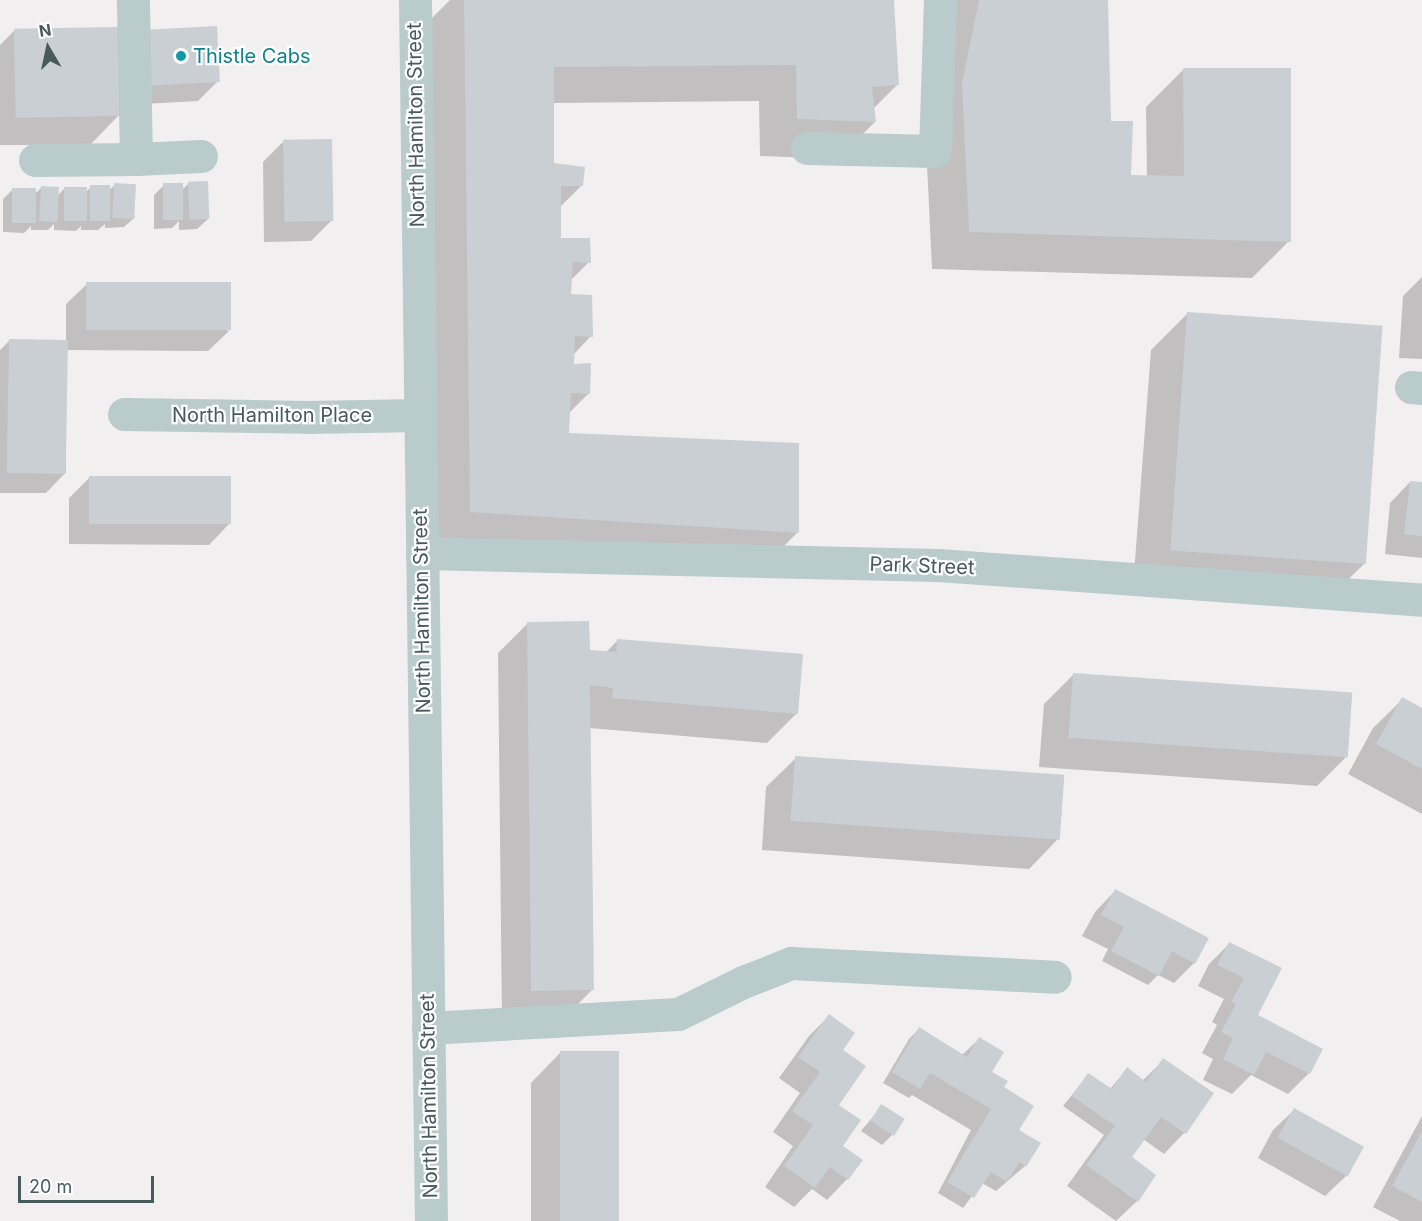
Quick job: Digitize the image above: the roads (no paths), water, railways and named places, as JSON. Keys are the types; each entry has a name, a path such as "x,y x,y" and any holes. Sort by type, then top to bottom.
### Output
{"street":[{"path":"133,0 136,159"},
{"name":"North Hamilton Street","path":"415,0 431,1221"},
{"path":"807,148 934,151 940,0"},
{"path":"35,160 201,156"},
{"name":"North Hamilton Place","path":"124,414 307,417 420,415"},
{"name":"Park Street","path":"422,553 938,565 1422,600"},
{"path":"428,1028 678,1014 743,982 791,963 1055,977"}],"place":[{"name":"Thistle Cabs","path":"181,56"}]}
